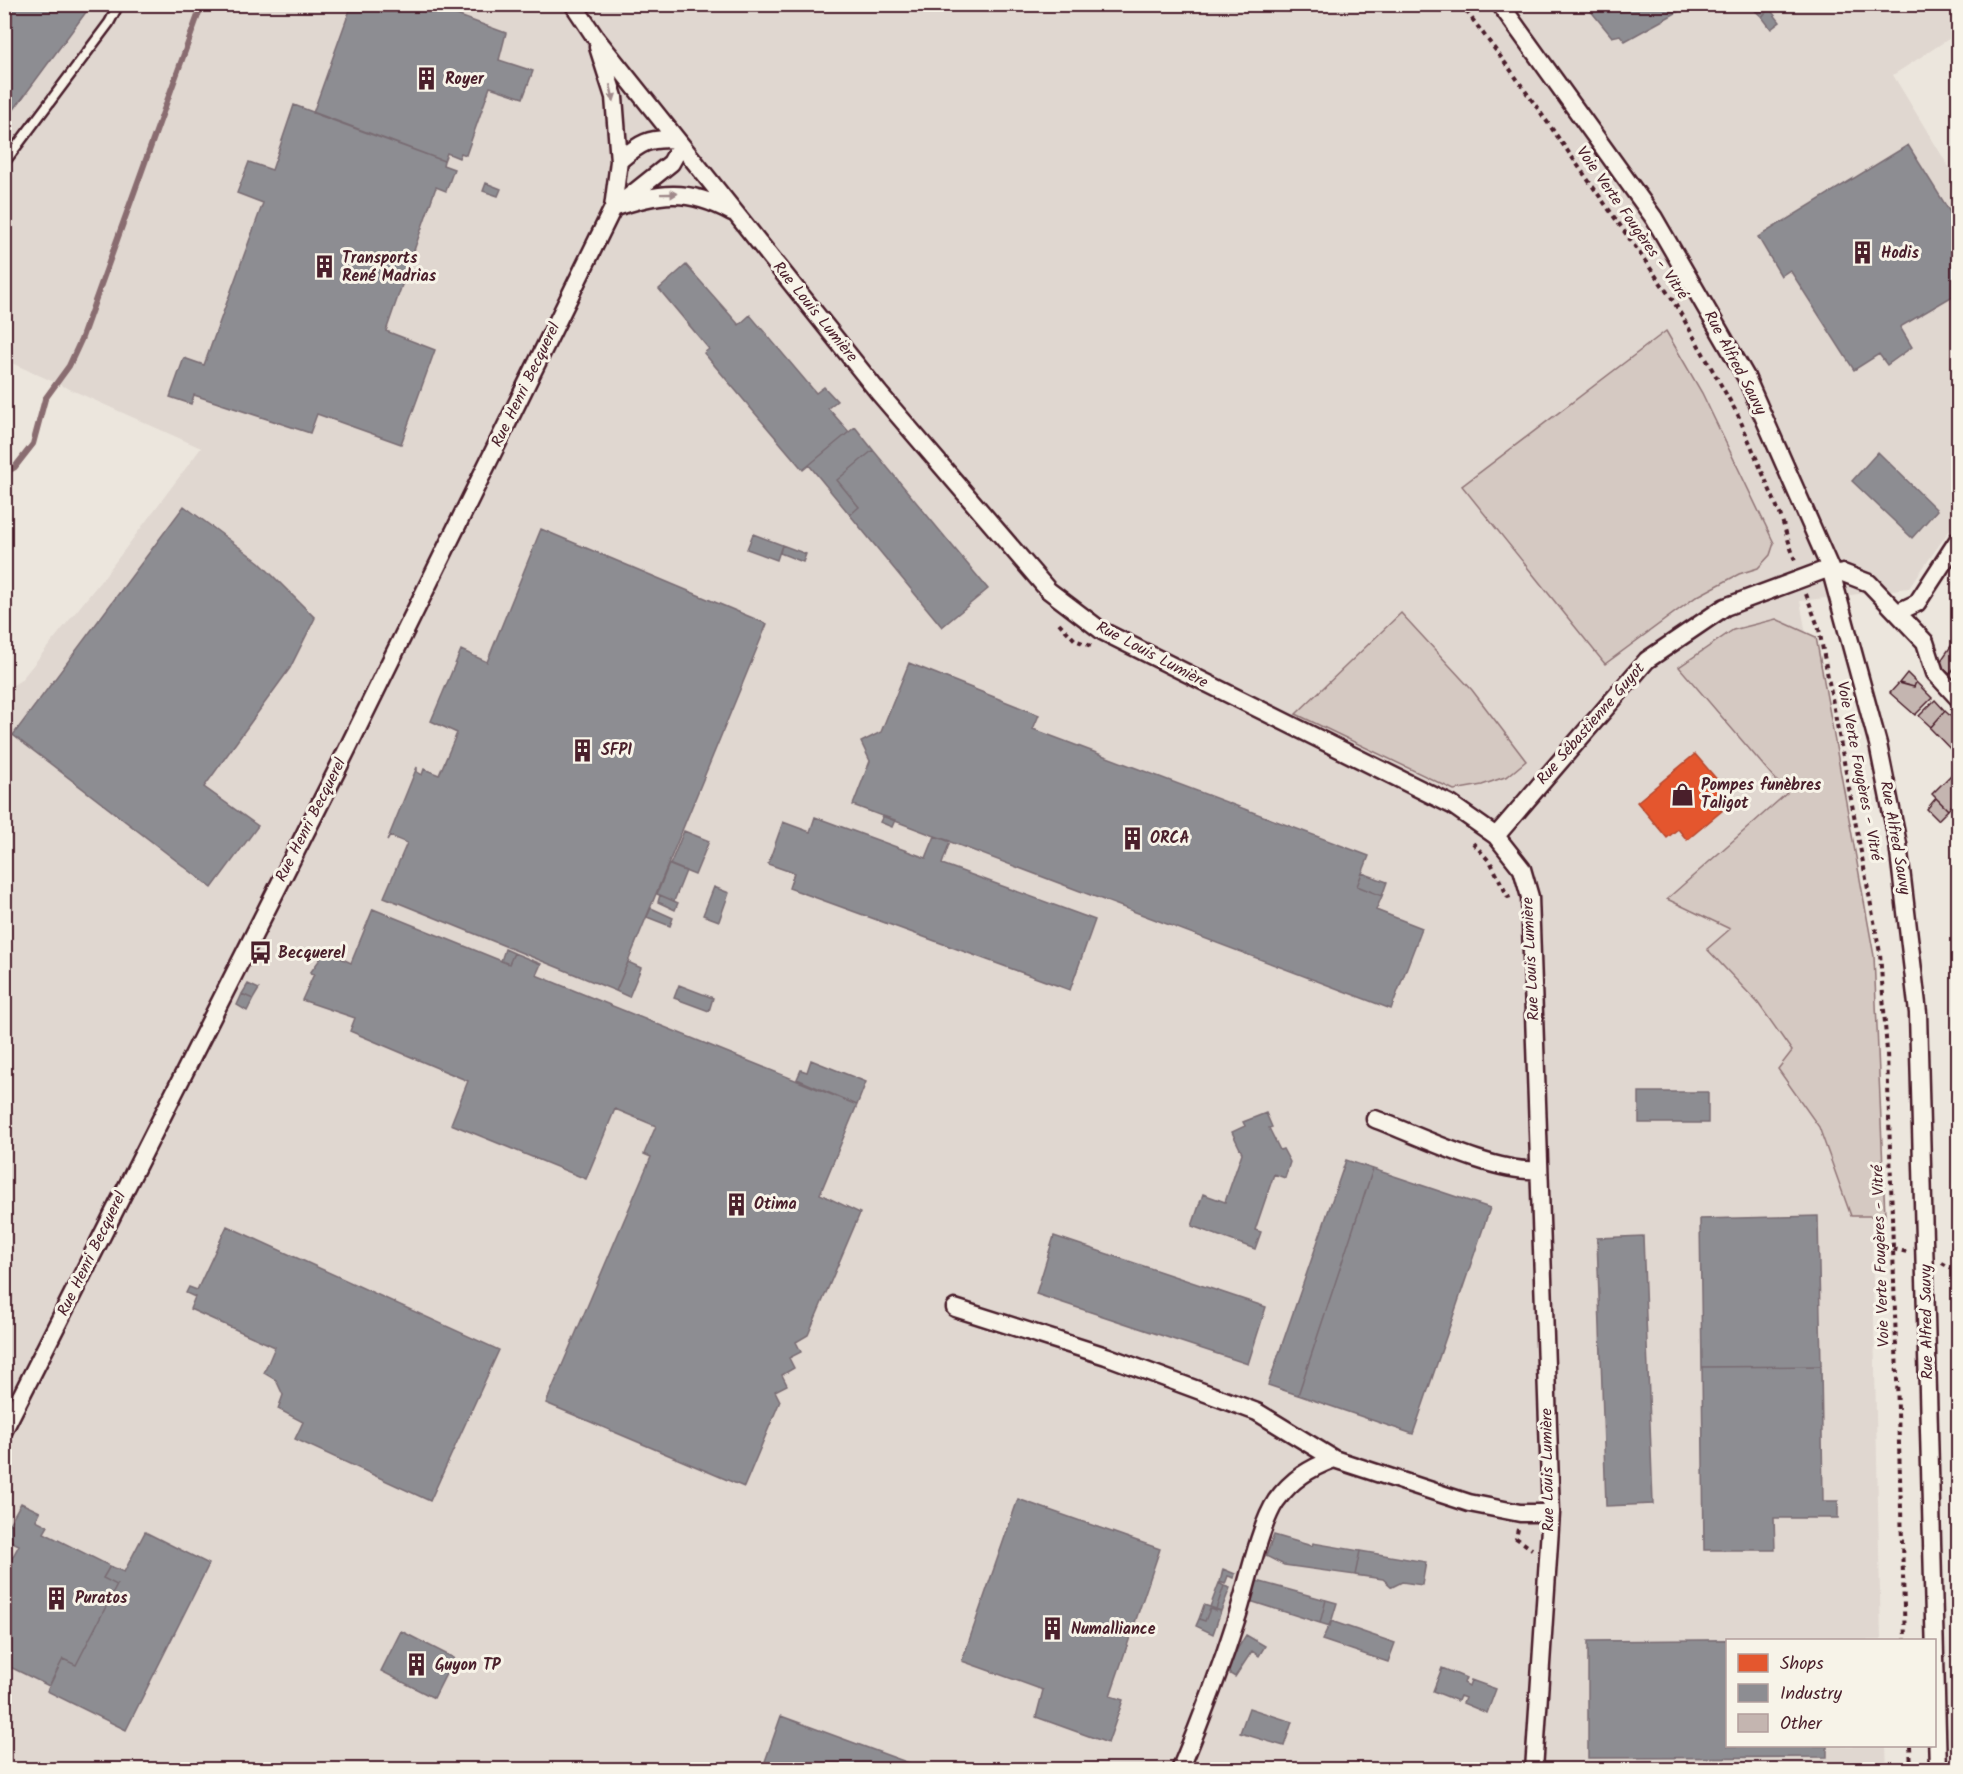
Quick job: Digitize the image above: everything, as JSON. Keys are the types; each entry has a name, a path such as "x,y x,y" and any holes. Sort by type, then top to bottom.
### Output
{"street":[{"name":"Rue Louis Lumière","path":"573,4 595,37 879,393 1048,590 1102,631 1452,805 1496,836 1522,869 1528,891 1551,1513 1534,1770"},
{"name":"Rue Alfred Sauvy","path":"1500,4 1654,218 1746,377 1831,571 1878,744 1898,844 1918,1013 1935,1639"},
{"name":"Rue Henri Becquerel","path":"4,1430 337,770 613,208 619,161 614,97 595,37"},
{"path":"619,161 635,147 655,137 679,142"},
{"name":"Rue Henri Becquerel","path":"613,208 671,163 679,142"},
{"path":"613,208 654,195 678,194 708,200 736,214"},
{"path":"1898,612 1917,603 1959,540"},
{"name":"Rue Sébastienne Guyot","path":"1496,836 1647,660 1725,607 1800,578 1831,571"},
{"path":"1831,571 1869,583 1925,642 1935,673 1959,698"},
{"path":"1375,1119 1500,1167 1526,1171 1539,1170"},
{"path":"955,1308 1106,1356 1257,1412 1334,1459 1469,1503 1520,1514 1551,1513"},
{"path":"1180,1770 1215,1687 1258,1547 1275,1503 1294,1480 1311,1468 1334,1459"},
{"name":"Rue Alfred Sauvy","path":"1936,1694 1938,1770"}],"lane":[{"path":"4,163 109,23 119,4"}],"path":[{"name":"Voie Verte Fougères - Vitré","path":"1461,4 1519,81 1674,302 1738,415 1780,514 1819,629 1880,953 1888,1064 1905,1639"},
{"path":"1052,615 1075,640 1093,647"},
{"path":"1466,836 1491,863 1508,897 1528,891"},
{"path":"1910,1747 1911,1770"}],"shaded area":[{"path":"5,5 1958,5 1958,33 1893,75 1958,182 1958,518 1909,588 1800,601 1866,962 1881,1639 1726,1639 1726,1747 1886,1747 1887,1769 5,1769 4,691 21,680 104,577 201,448 5,360"},
{"path":"1666,331 1702,393 1774,543 1770,555 1758,568 1739,574 1696,597 1605,664 1462,486"},
{"path":"1401,613 1472,690 1526,761 1508,776 1482,785 1454,790 1296,714"},
{"path":"1776,619 1816,637 1874,956 1885,1216 1851,1216 1819,1127 1778,1069 1792,1051 1758,1003 1707,949 1730,929 1667,899 1787,793 1679,667 1733,630"}],"building: Shops":[{"name":"Pompes funèbres Taligot","path":"1695,754 1725,789 1713,799 1722,811 1687,840 1678,829 1667,838 1637,802"}],"building: Industry":[{"path":"4,4 92,4 4,123"},
{"name":"Royer","path":"352,4 457,4 454,14 506,33 499,60 533,71 523,98 490,87 466,155 461,153 459,158 447,153 444,161 313,113"},
{"path":"1585,4 1692,4 1625,41 1620,35 1612,37"},
{"path":"1748,4 1773,4 1762,17"},
{"path":"1769,8 1780,22 1771,29 1762,17"},
{"name":"Transports René Madrias","path":"294,105 444,161 443,165 454,169 446,191 436,187 386,331 435,350 401,444 317,414 310,433 194,395 191,404 170,397 184,358 204,365 263,203 237,193 249,162 272,170"},
{"name":"Hodis","path":"1908,145 1958,225 1958,293 1900,327 1912,347 1887,365 1879,354 1854,370 1790,270 1781,276 1758,237"},
{"path":"486,183 501,189 498,196 483,191"},
{"path":"686,265 739,325 750,315 816,393 824,387 837,401 828,408 849,432 803,470 704,353 709,349 659,289"},
{"path":"855,427 873,450 837,480 859,507 850,515 809,465"},
{"path":"873,450 988,589 942,627 850,515 859,507 837,480"},
{"path":"1878,452 1937,510 1912,538 1852,481"},
{"path":"184,506 259,562 315,618 290,668 204,787 258,826 212,888 13,735"},
{"name":"SFPI","path":"541,529 767,624 616,991 384,897 407,843 390,836 387,841 417,767 417,772 422,775 424,769 439,775 457,733 431,721 461,650 487,662"},
{"path":"753,534 782,545 777,560 747,549"},
{"path":"782,545 806,554 803,562 780,553"},
{"name":"ORCA","path":"909,663 1039,715 1033,729 1369,856 1357,886 1382,896 1376,910 1422,928 1391,1009 853,805 870,761 861,742 881,732"},
{"path":"883,816 895,820 892,827 880,822"},
{"path":"815,817 926,858 935,836 950,841 942,864 1095,920 1070,990 789,888 794,873 768,864 783,822 810,832"},
{"path":"684,831 709,841 695,875 670,865"},
{"path":"669,864 686,871 674,901 657,894"},
{"path":"1362,873 1387,882 1382,896 1357,886"},
{"path":"714,887 729,893 719,921 703,915"},
{"path":"660,895 678,903 675,910 658,902"},
{"path":"651,908 673,918 670,926 647,917"},
{"name":"Otima","path":"373,909 509,964 514,953 541,964 536,975 857,1105 820,1194 860,1213 808,1335 796,1342 801,1352 789,1358 794,1368 782,1375 787,1385 775,1391 780,1401 744,1487 546,1403 651,1157 644,1154 656,1126 615,1109 586,1179 451,1124 468,1081 350,1031 355,1018 302,1000 314,974 310,973 326,951 351,963"},
{"path":"505,949 514,953 509,964 501,961"},
{"path":"628,962 641,968 629,997 616,991"},
{"path":"248,984 259,989 253,999 242,994"},
{"path":"679,985 713,998 709,1011 674,998"},
{"path":"242,994 253,999 247,1011 237,1005"},
{"path":"811,1060 866,1082 857,1105 797,1079 801,1070 807,1072"},
{"path":"1639,1092 1708,1092 1708,1123 1639,1123"},
{"path":"1266,1113 1272,1127 1269,1128 1280,1150 1283,1149 1290,1162 1285,1178 1274,1174 1255,1230 1261,1232 1255,1249 1192,1226 1203,1194 1225,1202 1242,1153 1232,1132 1245,1126 1243,1122"},
{"path":"1346,1160 1373,1169 1298,1395 1268,1385"},
{"path":"1373,1169 1490,1208 1413,1434 1298,1395"},
{"path":"1818,1216 1821,1366 1702,1367 1700,1219"},
{"path":"227,1226 499,1350 430,1501 295,1439 303,1422 278,1409 283,1395 276,1380 264,1373 275,1347 190,1309 195,1297 186,1293 189,1287 197,1290"},
{"path":"1054,1236 1266,1307 1248,1364 1036,1294"},
{"path":"1643,1236 1653,1504 1606,1506 1597,1238"},
{"path":"1821,1366 1823,1501 1838,1501 1838,1518 1774,1518 1775,1550 1704,1550 1702,1367"},
{"name":"Numalliance","path":"1018,1499 1160,1549 1110,1696 1123,1700 1108,1743 1036,1717 1043,1690 962,1661"},
{"name":"Puratos","path":"21,1503 40,1512 36,1520 48,1526 44,1533 110,1566 103,1578 117,1585 76,1665 63,1659 49,1686 4,1664 4,1573 19,1545 4,1538 4,1533"},
{"path":"145,1532 209,1564 126,1730 47,1691 63,1659 76,1665 117,1585 103,1578 110,1566 124,1572"},
{"path":"1274,1535 1312,1546 1313,1543 1360,1551 1355,1575 1284,1565 1266,1556"},
{"path":"1360,1551 1426,1562 1422,1585 1402,1582 1392,1587 1383,1579 1355,1575"},
{"path":"1223,1569 1235,1574 1234,1578 1228,1576 1225,1584 1220,1582"},
{"path":"1257,1581 1326,1600 1320,1623 1250,1601"},
{"path":"1219,1583 1224,1586 1216,1609 1210,1607"},
{"path":"1224,1586 1230,1588 1221,1611 1216,1609"},
{"path":"1326,1600 1337,1603 1330,1626 1320,1623"},
{"path":"1204,1605 1216,1609 1215,1611 1210,1609 1205,1621 1199,1619"},
{"path":"1210,1609 1221,1611 1213,1634 1196,1626 1199,1619 1205,1621"},
{"path":"1331,1621 1395,1643 1388,1662 1322,1640"},
{"name":"Guyon TP","path":"401,1631 454,1658 434,1698 381,1671"},
{"path":"1246,1635 1265,1646 1259,1656 1252,1651 1235,1677 1224,1670"},
{"path":"1726,1640 1726,1747 1827,1747 1827,1757 1588,1758 1588,1641"},
{"path":"1442,1668 1466,1678 1464,1683 1469,1686 1471,1680 1496,1689 1487,1713 1463,1703 1465,1698 1460,1696 1458,1701 1433,1691"},
{"path":"1249,1708 1292,1722 1284,1746 1240,1733"},
{"path":"781,1716 928,1770 762,1770"}],"building: Other":[{"path":"1951,646 1958,652 1958,663 1950,674 1938,665"},
{"path":"1907,673 1916,682 1914,687 1899,683"},
{"path":"1916,682 1932,698 1915,715 1890,693 1899,683 1914,687"},
{"path":"1935,700 1945,711 1931,727 1919,716"},
{"path":"1945,711 1958,723 1958,757 1930,728"},
{"path":"1952,774 1958,780 1958,799 1948,810 1932,794"},
{"path":"1936,798 1948,810 1938,820 1927,809"}],"waterway":[{"path":"4,473 15,467 33,444 45,399 69,366 81,340 202,4"}],"place":[{"name":"Royer","path":"427,79"},
{"name":"Hodis","path":"1863,253"},
{"name":"Transports René Madrias","path":"324,267"},
{"name":"SFPI","path":"583,750"},
{"name":"Pompes funèbres Taligot","path":"1683,794"},
{"name":"ORCA","path":"1132,838"},
{"name":"Becquerel","path":"260,953"},
{"name":"Otima","path":"736,1204"},
{"name":"Puratos","path":"57,1598"},
{"name":"Numalliance","path":"1053,1629"},
{"name":"Guyon TP","path":"417,1665"}]}
